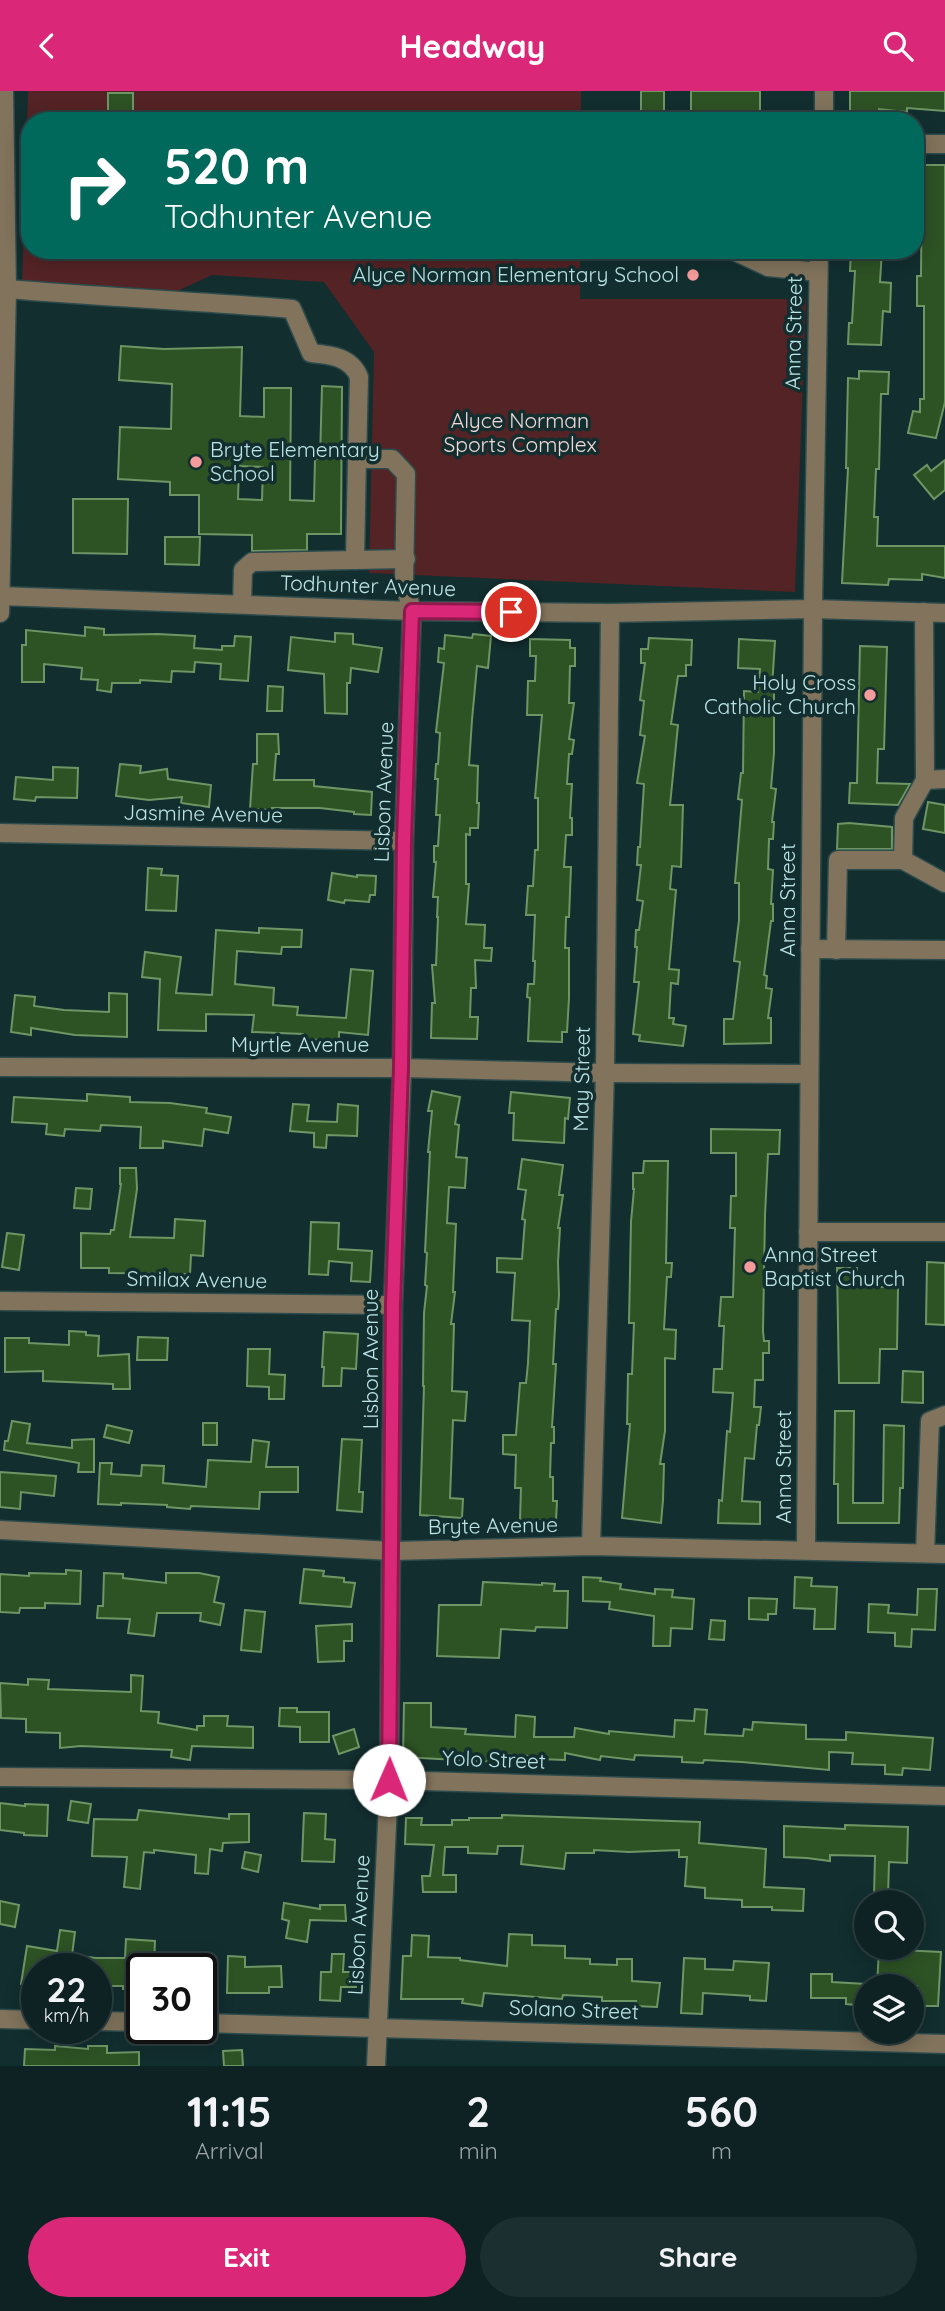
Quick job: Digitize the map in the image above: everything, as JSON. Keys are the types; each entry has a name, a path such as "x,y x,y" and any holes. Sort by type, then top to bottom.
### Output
{"street":[{"path":"0,613 7,289 4,91"},
{"path":"824,91 824,112"},
{"path":"924,144 945,144"},
{"path":"751,259 768,267 818,272"},
{"name":"Anna Street","path":"806,1550 810,904 819,259"},
{"path":"7,289 292,309 311,353 331,355 349,363 359,377 355,559"},
{"name":"Lisbon Avenue","path":"357,459 392,459 406,474 404,582 412,611 393,1305 389,1780 376,2066"},
{"path":"242,604 243,570 252,562 406,559"},
{"name":"Todhunter Avenue","path":"0,596 412,611 610,613 813,609 945,613"},
{"path":"903,860 904,818 925,780 924,612"},
{"name":"May Street","path":"591,1546 606,1073 610,613"},
{"path":"925,780 945,779"},
{"name":"Jasmine Avenue","path":"0,833 404,841"},
{"path":"836,950 838,860 903,860 945,883"},
{"path":"810,904 836,903"},
{"path":"810,949 945,950"},
{"name":"Myrtle Avenue","path":"0,1067 401,1068 809,1074"},
{"path":"808,1232 945,1232"},
{"name":"Smilax Avenue","path":"0,1301 393,1305"},
{"path":"925,1553 930,1421 945,1415"},
{"name":"Bryte Avenue","path":"0,1531 392,1551 591,1546 945,1554"},
{"name":"Yolo Street","path":"0,1777 389,1780 945,1796"},
{"path":"0,2019 21,2020"},
{"name":"Solano Street","path":"217,2023 945,2044"}],"green space":[{"name":"Alyce Norman Sports Complex","path":"28,91 581,91 581,112 27,112"},
{"name":"Alyce Norman Sports Complex","path":"23,259 580,259 580,299 806,299 795,592 369,573 374,352 324,282 212,275 171,294 22,285"}],"building":[{"path":"641,91 664,91 664,112 641,112"},
{"path":"691,91 760,91 760,112 691,112"},
{"path":"850,91 945,91 945,111 907,108 907,112 879,109 879,112 850,112"},
{"path":"108,93 133,93 133,112 108,112"},
{"path":"924,165 945,165 945,402 936,438 908,433 913,411 920,412 920,399 924,399 924,306 917,306 917,276 921,276 921,259 924,259"},
{"path":"851,259 881,259 880,282 891,283 890,312 883,311 881,345 848,344 855,271 850,271"},
{"path":"121,346 164,349 242,347 240,416 264,417 264,388 291,388 290,500 314,501 315,459 320,459 322,386 342,387 341,534 307,534 307,550 252,551 252,535 199,534 199,495 170,495 170,482 118,479 120,427 171,429 172,384 119,380","holes":["239,466 263,467 262,500 238,499"]},
{"path":"859,371 889,372 888,394 881,394 879,469 876,469 874,517 878,517 877,546 945,546 945,578 922,574 922,580 889,579 888,585 842,583 848,468 848,378 859,379"},
{"path":"945,460 945,490 934,499 914,475 927,465 931,471"},
{"path":"73,499 128,499 127,554 73,553"},
{"path":"165,537 200,537 199,565 165,564"},
{"path":"85,627 104,629 104,635 195,636 194,648 222,650 222,646 234,646 235,636 251,637 248,681 220,679 221,664 195,662 194,672 172,671 171,682 140,680 140,683 112,683 111,692 97,690 98,680 81,679 82,668 44,664 44,682 22,682 22,645 26,645 26,630 85,636"},
{"path":"335,633 353,634 353,644 382,648 378,672 351,668 350,683 347,683 347,714 325,713 324,674 288,670 291,637 335,642"},
{"path":"473,634 491,636 488,668 477,666 472,720 469,765 478,766 479,803 478,828 470,828 470,835 466,834 466,884 469,884 466,924 485,925 484,948 492,948 491,961 475,960 476,988 471,988 470,1017 478,1017 477,1039 431,1038 432,1003 435,1003 432,965 436,965 438,917 438,897 433,897 436,862 434,846 438,846 440,815 436,815 438,779 435,779 440,733 436,732 444,663 438,662 439,648 444,649 445,635 472,638"},
{"path":"649,638 692,640 691,665 686,665 686,676 678,676 671,724 678,725 670,805 683,805 681,867 672,866 670,889 676,890 669,969 679,970 678,984 671,983 669,1018 674,1018 673,1024 686,1026 683,1046 639,1041 640,1035 633,1034 639,982 634,982 636,930 639,930 643,901 637,900 641,865 637,865 638,847 644,784 637,783 645,736 640,735 644,701 640,700 645,663 641,663 641,649 648,649"},
{"path":"530,639 570,640 570,648 575,648 575,666 570,666 569,703 574,703 569,739 574,740 572,754 569,754 567,784 572,784 572,835 566,835 564,867 571,867 565,948 569,948 569,998 567,1032 562,1032 562,1042 528,1041 530,998 527,997 528,984 534,984 535,915 526,915 528,886 533,886 535,850 538,850 538,798 535,798 542,715 527,715 528,681 535,681 536,656 530,656"},
{"path":"739,639 775,641 771,788 776,789 768,869 773,870 773,921 764,975 767,976 766,988 772,989 768,1018 771,1018 771,1043 724,1044 724,1019 733,1019 740,962 734,961 739,920 739,883 735,883 742,800 738,799 743,773 744,691 758,692 760,669 738,668"},
{"path":"860,646 887,647 884,749 878,749 877,783 910,784 898,805 849,803 850,783 857,783"},
{"path":"268,686 283,687 282,711 267,711"},
{"path":"257,734 278,734 279,754 276,754 274,780 314,780 314,786 372,792 371,815 320,808 250,809 253,764 257,764"},
{"path":"120,764 141,766 140,773 167,769 168,779 211,785 209,807 181,803 182,797 149,800 116,796"},
{"path":"53,767 78,768 77,798 36,797 35,801 14,799 16,777 53,780"},
{"path":"928,802 945,805 945,833 923,829"},
{"path":"838,824 892,827 892,849 837,849"},
{"path":"148,868 162,869 161,875 178,876 176,911 146,910"},
{"path":"332,873 357,877 376,876 375,895 370,895 369,902 345,900 344,903 328,900"},
{"path":"259,928 302,930 301,947 282,947 281,954 237,951 235,984 274,988 273,1005 298,1007 297,1015 346,1018 351,969 373,971 368,1035 339,1032 339,1041 303,1039 303,1034 252,1032 254,1015 206,1014 206,1031 158,1030 160,979 142,977 145,952 181,957 176,993 212,995 216,930 259,933"},
{"path":"109,993 127,994 127,1037 75,1035 31,1028 31,1035 11,1032 15,995 35,997 34,1006 109,1012"},
{"path":"432,1091 460,1097 455,1124 459,1125 456,1157 467,1158 465,1188 449,1187 447,1223 456,1224 455,1292 451,1324 454,1324 452,1391 467,1392 465,1421 453,1420 450,1498 463,1499 462,1518 420,1515 424,1313 427,1286 425,1252 432,1111 428,1111"},
{"path":"511,1092 570,1098 568,1119 565,1118 564,1143 513,1140 514,1113 509,1113"},
{"path":"87,1094 130,1097 130,1102 170,1103 207,1108 206,1113 231,1117 228,1133 204,1129 202,1146 163,1141 163,1148 140,1148 141,1127 101,1125 100,1131 65,1129 64,1136 46,1134 47,1124 12,1122 14,1097 87,1101"},
{"path":"293,1104 309,1105 307,1121 337,1122 338,1104 358,1106 357,1136 327,1135 326,1148 314,1147 314,1133 290,1131"},
{"path":"711,1129 780,1130 779,1154 768,1154 763,1331 764,1341 769,1341 769,1353 763,1353 763,1380 755,1380 754,1407 761,1407 754,1459 745,1458 742,1501 760,1502 760,1524 718,1523 733,1393 713,1392 714,1369 722,1369 724,1326 719,1326 721,1297 733,1297 735,1228 730,1228 731,1196 736,1196 736,1153 711,1153"},
{"path":"522,1159 563,1165 559,1195 563,1195 558,1228 559,1295 553,1364 556,1364 552,1427 554,1443 551,1443 550,1477 553,1477 553,1501 557,1501 556,1521 520,1520 521,1488 515,1488 516,1455 503,1454 503,1435 516,1435 520,1383 526,1383 528,1363 530,1321 512,1320 515,1273 497,1272 497,1258 522,1259 525,1220 522,1219 526,1190 518,1189"},
{"path":"644,1161 668,1161 666,1263 672,1263 671,1277 667,1277 664,1329 676,1330 675,1359 665,1358 665,1431 660,1464 664,1464 661,1523 622,1518 630,1424 627,1424 628,1374 632,1374 634,1323 629,1323 633,1173 643,1173"},
{"path":"120,1168 136,1168 137,1189 130,1237 174,1238 175,1219 205,1221 203,1256 191,1255 190,1274 109,1273 109,1268 81,1268 81,1233 110,1234 111,1230 114,1230 121,1184"},
{"path":"76,1188 92,1189 90,1209 74,1208"},
{"path":"311,1222 339,1223 338,1249 372,1251 370,1282 351,1281 352,1263 329,1261 328,1275 309,1274"},
{"path":"7,1233 24,1235 19,1270 2,1267"},
{"path":"927,1262 945,1263 945,1325 926,1324"},
{"path":"837,1268 857,1268 857,1287 898,1287 897,1349 880,1349 879,1383 839,1383"},
{"path":"69,1331 99,1336 98,1356 129,1354 130,1389 113,1389 113,1384 43,1381 43,1371 5,1372 5,1338 29,1338 29,1343 69,1345"},
{"path":"324,1332 358,1334 356,1369 342,1368 341,1386 323,1386"},
{"path":"138,1337 168,1338 167,1360 137,1360"},
{"path":"248,1349 270,1349 269,1374 285,1375 284,1399 269,1399 269,1387 247,1386"},
{"path":"903,1371 923,1372 923,1403 902,1402"},
{"path":"835,1411 854,1411 853,1503 883,1503 884,1425 904,1426 903,1488 900,1488 899,1523 838,1523 838,1484 834,1484"},
{"path":"12,1421 30,1424 27,1443 72,1448 72,1440 94,1439 94,1472 78,1472 79,1463 4,1450"},
{"path":"203,1423 217,1423 217,1445 203,1445"},
{"path":"107,1425 132,1431 129,1443 104,1437"},
{"path":"342,1439 362,1440 359,1492 363,1492 362,1512 337,1510"},
{"path":"253,1440 269,1442 266,1467 298,1467 298,1492 260,1492 259,1509 191,1506 190,1509 167,1505 98,1504 100,1463 112,1463 111,1474 141,1476 142,1465 164,1466 163,1483 206,1487 208,1460 251,1462"},
{"path":"0,1472 56,1476 54,1496 21,1492 20,1509 0,1507"},
{"path":"304,1569 324,1571 323,1576 344,1578 344,1582 355,1583 351,1607 300,1603"},
{"path":"66,1570 81,1571 80,1604 45,1603 45,1608 20,1608 19,1613 0,1612 0,1574 66,1574"},
{"path":"104,1573 166,1583 166,1573 199,1573 219,1577 214,1602 224,1604 220,1625 200,1621 201,1613 157,1613 154,1636 128,1633 130,1619 97,1618 98,1606 103,1606"},
{"path":"583,1577 601,1578 600,1581 621,1584 620,1589 655,1594 655,1589 673,1590 672,1597 694,1599 692,1629 671,1628 670,1646 653,1646 654,1616 609,1609 610,1602 583,1601"},
{"path":"795,1577 812,1578 811,1586 837,1587 835,1629 814,1629 815,1609 794,1608"},
{"path":"483,1582 555,1584 554,1591 568,1591 567,1628 536,1627 535,1631 501,1629 499,1658 437,1656 439,1605 481,1605"},
{"path":"918,1589 937,1589 935,1630 912,1629 911,1647 895,1646 895,1633 868,1632 869,1604 889,1605 888,1613 917,1615"},
{"path":"749,1598 777,1599 776,1614 768,1614 768,1620 749,1619"},
{"path":"245,1610 265,1612 261,1652 241,1650"},
{"path":"711,1620 725,1621 724,1640 709,1639"},
{"path":"352,1624 352,1641 344,1641 344,1661 318,1662 316,1626"},
{"path":"131,1675 143,1676 141,1711 159,1712 158,1723 197,1730 197,1726 204,1726 204,1716 228,1716 227,1726 253,1727 253,1748 192,1746 190,1760 171,1757 172,1750 81,1746 60,1748 60,1733 26,1732 26,1719 1,1718 0,1683 28,1685 28,1679 49,1680 48,1689 131,1692"},
{"path":"404,1703 431,1703 431,1727 466,1729 465,1734 515,1737 516,1715 535,1717 534,1737 574,1737 575,1728 609,1734 609,1731 674,1737 675,1720 694,1721 695,1709 707,1710 705,1734 743,1736 744,1729 752,1730 753,1722 806,1725 806,1739 846,1740 846,1732 933,1738 930,1770 903,1768 902,1775 885,1774 885,1765 852,1764 853,1753 829,1752 829,1770 742,1762 682,1762 682,1757 635,1755 634,1760 601,1756 600,1760 565,1753 565,1760 493,1753 493,1762 403,1757"},
{"path":"280,1708 297,1708 297,1712 329,1712 329,1742 300,1742 300,1727 279,1726"},
{"path":"354,1729 359,1747 339,1754 333,1736"},
{"path":"71,1801 91,1804 88,1823 68,1820"},
{"path":"0,1803 48,1805 47,1836 0,1830"},
{"path":"139,1810 229,1819 229,1814 249,1814 249,1842 223,1843 222,1851 210,1849 208,1874 195,1873 196,1855 154,1850 154,1853 144,1852 140,1889 124,1887 127,1857 92,1856 94,1819 137,1820"},
{"path":"304,1813 326,1814 325,1839 335,1840 334,1862 302,1861"},
{"path":"502,1815 700,1822 699,1843 766,1849 764,1887 804,1889 803,1911 742,1907 742,1900 705,1898 705,1888 685,1886 687,1857 679,1857 679,1850 594,1850 594,1853 566,1853 564,1869 521,1864 523,1846 498,1846 497,1854 468,1853 468,1847 445,1847 443,1875 456,1875 456,1892 423,1892 422,1876 430,1876 434,1845 405,1844 406,1818 422,1818 421,1825 452,1825 452,1820 502,1818"},
{"path":"845,1825 908,1827 907,1863 889,1862 888,1890 874,1890 875,1856 830,1855 830,1861 784,1857 784,1826 845,1829"},
{"path":"245,1852 261,1855 258,1872 242,1868"},
{"path":"0,1901 19,1905 15,1927 0,1924"},
{"path":"284,1903 320,1909 320,1905 345,1905 346,1921 310,1920 307,1942 286,1938 289,1921 282,1919"},
{"path":"60,1930 75,1932 72,1953 26,1953 27,1946 57,1951"},
{"path":"509,1934 532,1935 532,1945 565,1946 565,1958 590,1959 590,1964 617,1965 617,1959 632,1959 632,1981 660,1983 657,2007 635,2006 636,2001 602,2001 602,1997 563,1995 562,1999 484,1993 482,2006 462,2003 463,1999 401,1999 403,1956 411,1956 412,1935 429,1936 428,1957 460,1958 507,1966"},
{"path":"126,1939 155,1941 155,1953 126,1953 126,1989 123,1986 112,1986 112,1958 125,1958"},
{"path":"924,1951 941,1952 938,2006 924,2006 924,1974 878,1974 878,1960 924,1960"},
{"path":"332,1954 344,1954 343,1972 357,1972 356,1987 341,1987 340,2001 320,2000 321,1972 331,1972"},
{"path":"228,1956 245,1957 245,1967 281,1966 282,1987 269,1987 269,1993 227,1993"},
{"path":"684,1958 705,1959 705,1969 733,1970 734,1961 769,1963 766,2001 750,2000 750,1996 703,1993 702,2014 681,2013"},
{"path":"811,1974 832,1974 832,1982 854,1983 854,2005 846,2004 846,1998 811,1998"},
{"path":"55,2046 88,2049 88,2046 107,2046 107,2053 139,2052 139,2066 24,2066 25,2049 55,2050"},
{"path":"242,2050 243,2066 224,2066 223,2051"}],"place":[{"name":"Alyce Norman Elementary School","path":"693,275"},
{"name":"Bryte Elementary School","path":"196,462"},
{"name":"Holy Cross Catholic Church","path":"870,695"},
{"name":"Anna Street Baptist Church","path":"750,1267"}],"route":[{"path":"389,1780 393,1305 412,611 511,612"}]}
